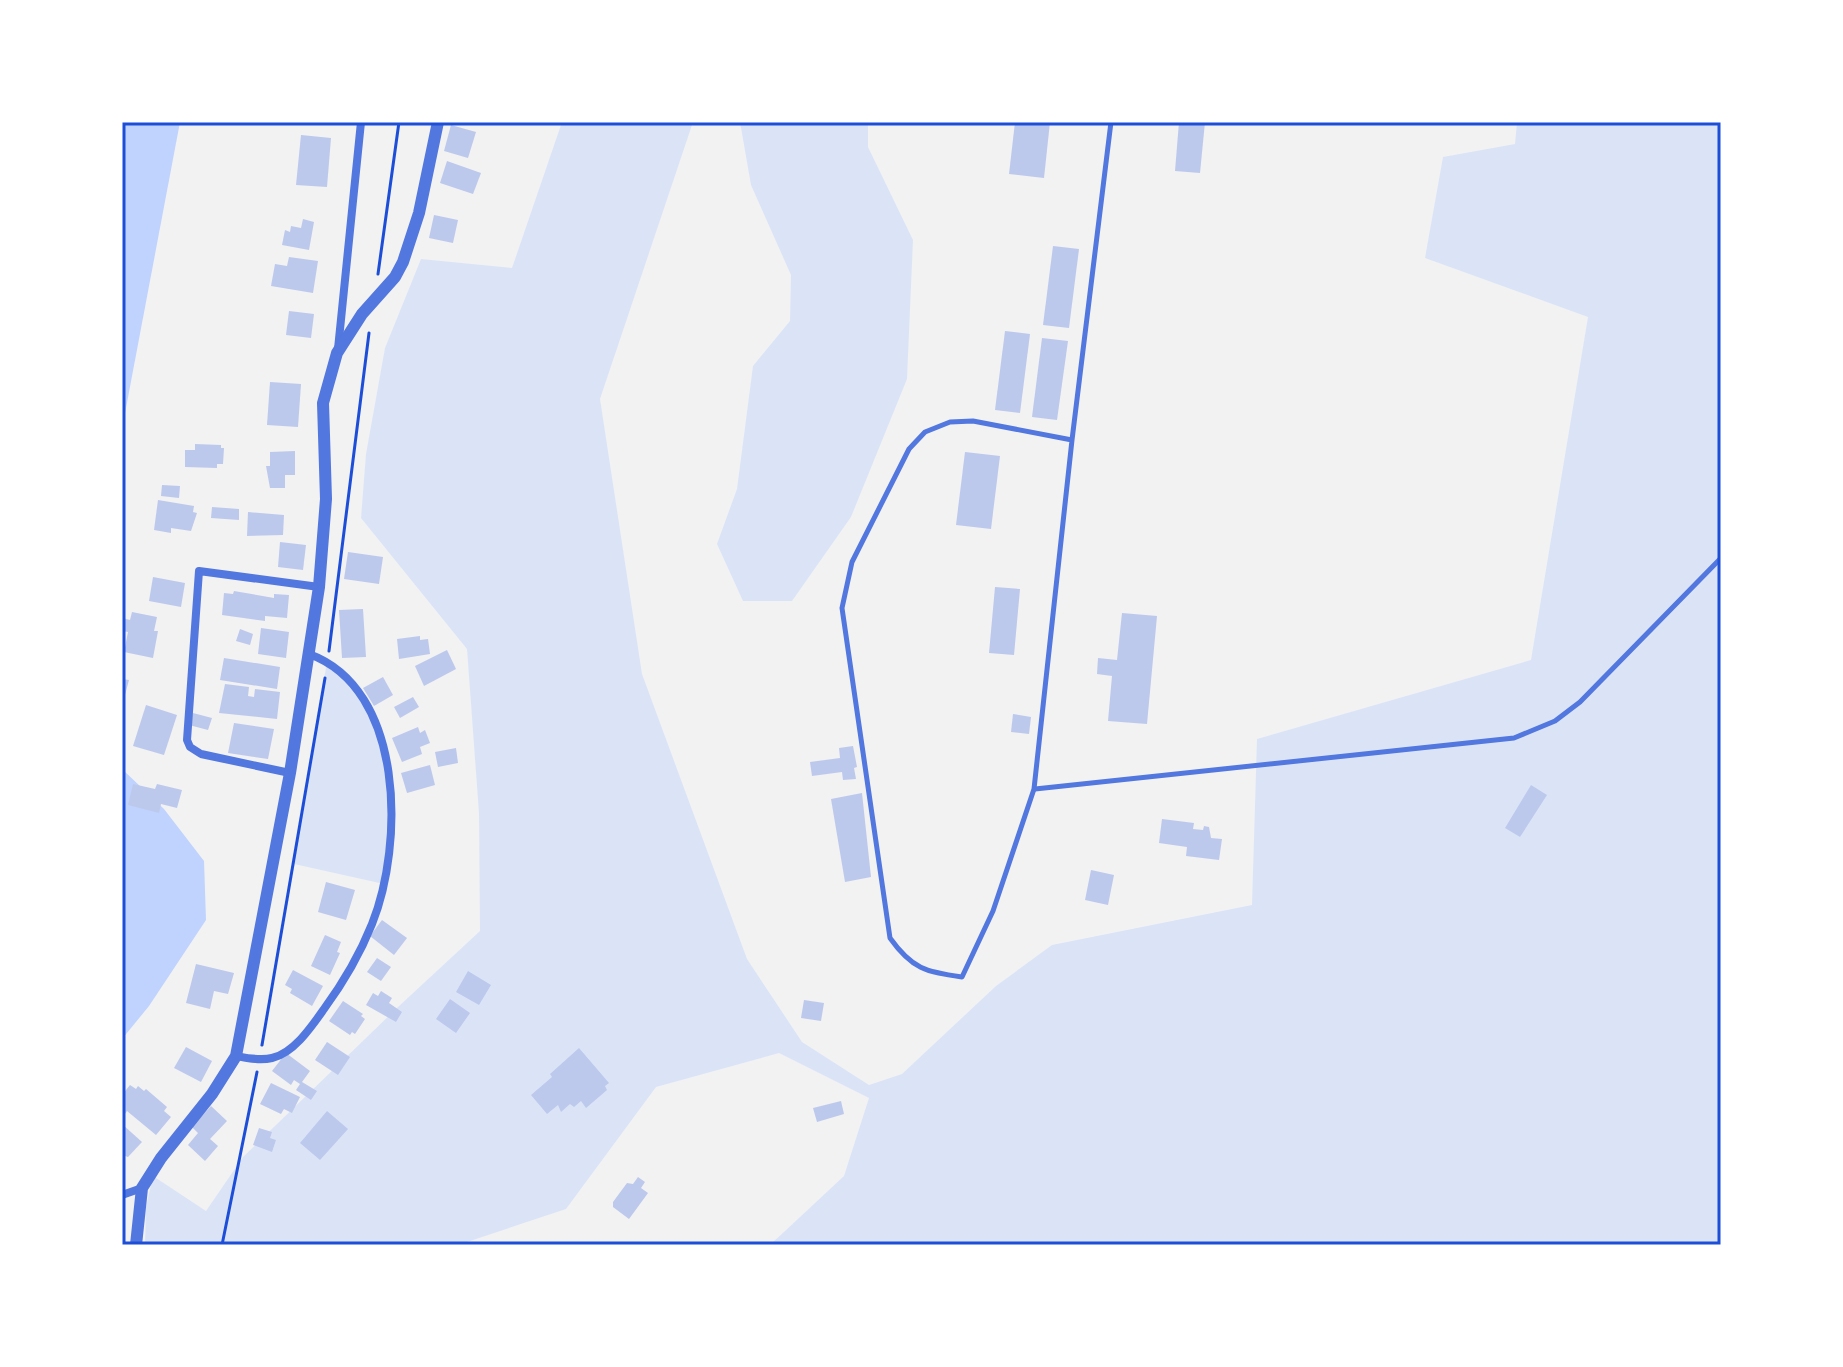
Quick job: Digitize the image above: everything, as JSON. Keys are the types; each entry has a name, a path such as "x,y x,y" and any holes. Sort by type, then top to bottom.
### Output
{"street":[{"path":"136,1245 142,1188 161,1158 212,1094 236,1056 290,773 319,587 326,499 322,415 337,353 361,122"},
{"path":"337,353 362,314 395,277 403,262 419,213 438,122"},
{"path":"290,773 201,754 190,747 187,740 199,571 319,587"},
{"path":"236,1056 274,1058 286,1052 308,1029 336,992 355,959 372,924 384,884 390,825 390,785 385,750 375,717 358,690 340,670 309,654"},
{"path":"122,1195 142,1188"}],"lane":[{"path":"1072,440 973,421 950,422 925,432 909,449 852,562 842,608 883,906 890,938 911,962 929,972 962,977 993,911 1034,789 1111,122"},
{"path":"1034,789 1514,738 1555,721 1580,702 1721,558"}],"shaded area":[{"path":"562,122 693,122 600,399 642,674 747,959 802,1042 869,1085 902,1074 996,986 1052,945 1252,905 1257,739 1531,660 1588,317 1425,258 1443,157 1515,144 1517,122 1721,122 1721,1245 770,1245 844,1176 869,1098 779,1053 656,1087 566,1209 458,1245 145,1245 146,1207 153,1176 206,1211 243,1157 480,931 479,813 467,649 361,518 366,454 385,348 421,259 512,268"},
{"path":"740,122 868,122 868,147 913,240 907,379 851,517 792,601 743,601 717,544 737,489 753,366 790,321 791,275 751,185"},
{"path":"327,661 375,717 390,785 384,884 294,864"}],"water":[{"path":"122,122 180,122 122,429"},
{"path":"122,769 164,809 204,861 206,920 149,1006 122,1039"}],"building":[{"path":"1015,122 1050,122 1044,178 1009,174"},
{"path":"1179,122 1205,122 1200,173 1175,171"},
{"path":"451,125 476,132 468,158 444,151"},
{"path":"301,135 331,138 327,187 296,185"},
{"path":"447,161 481,173 473,194 440,183"},
{"path":"434,215 458,220 453,243 429,238"},
{"path":"303,219 314,222 309,250 282,245 285,230 290,232 291,226 301,228"},
{"path":"1053,246 1079,249 1069,328 1043,325"},
{"path":"289,257 318,261 313,293 271,286 275,264 287,266"},
{"path":"289,311 314,314 311,338 286,335"},
{"path":"1005,331 1030,334 1020,413 995,410"},
{"path":"1042,338 1068,341 1057,420 1032,417"},
{"path":"270,382 301,384 298,427 267,425"},
{"path":"195,444 221,445 224,448 223,464 217,464 217,468 185,467 185,450 195,450"},
{"path":"295,451 295,475 285,475 285,488 270,488 266,466 270,466 270,452"},
{"path":"965,452 1000,456 991,529 956,525"},
{"path":"162,485 180,486 179,498 161,496"},
{"path":"158,500 194,506 193,512 197,513 191,531 171,528 171,533 154,530"},
{"path":"212,507 239,509 239,520 211,518"},
{"path":"248,512 284,515 283,535 247,536"},
{"path":"280,542 306,545 303,570 278,567"},
{"path":"348,552 383,557 379,584 344,579"},
{"path":"153,577 185,583 181,607 149,601"},
{"path":"995,587 1020,589 1014,655 989,653"},
{"path":"234,591 274,598 274,594 289,595 287,618 265,616 265,621 222,615 224,593 233,594"},
{"path":"363,609 366,657 342,658 339,610"},
{"path":"132,612 157,617 153,658 124,652 128,632 122,631 122,618 130,620"},
{"path":"1122,613 1157,616 1147,724 1108,721 1112,676 1097,674 1098,658 1117,660"},
{"path":"261,628 289,632 286,658 258,654"},
{"path":"240,629 253,634 250,645 236,641"},
{"path":"420,636 420,640 428,639 430,654 399,659 397,639"},
{"path":"447,650 456,669 424,686 415,666"},
{"path":"224,658 280,667 277,689 220,680"},
{"path":"383,677 393,695 374,706 363,688"},
{"path":"122,679 129,680 125,695 122,695"},
{"path":"225,684 249,687 248,696 254,697 255,689 280,692 277,719 219,713"},
{"path":"413,697 419,707 400,718 394,707"},
{"path":"146,705 177,715 164,755 133,746"},
{"path":"193,713 212,718 208,730 189,725"},
{"path":"1013,714 1031,717 1029,734 1011,732"},
{"path":"234,723 274,729 268,759 228,753"},
{"path":"418,727 420,733 425,730 430,743 420,747 422,754 402,762 392,738"},
{"path":"853,746 856,779 843,780 842,772 812,776 810,762 840,758 839,748"},
{"path":"456,748 458,763 438,767 435,752"},
{"path":"430,765 435,785 407,793 401,773"},
{"path":"133,784 155,789 157,784 182,790 177,808 161,804 159,813 128,805"},
{"path":"1531,785 1547,795 1520,837 1505,828"},
{"path":"862,793 871,877 845,882 831,799"},
{"path":"1162,819 1194,823 1193,829 1209,827 1211,838 1222,839 1219,860 1186,856 1187,847 1159,843"},
{"path":"1091,870 1114,875 1108,905 1085,900"},
{"path":"326,882 355,890 346,920 318,912"},
{"path":"382,920 407,938 394,955 370,936"},
{"path":"325,935 341,942 337,952 340,953 330,975 311,966"},
{"path":"377,958 391,967 381,981 367,972"},
{"path":"196,964 234,973 228,994 214,991 210,1009 186,1003"},
{"path":"293,970 323,986 312,1006 290,993 292,989 285,985"},
{"path":"468,971 491,985 479,1005 456,992"},
{"path":"381,991 392,998 389,1003 402,1012 396,1022 366,1005 373,993 378,996"},
{"path":"450,999 470,1013 456,1033 436,1019"},
{"path":"804,1000 824,1003 821,1021 801,1018"},
{"path":"343,1001 363,1014 361,1016 365,1019 355,1034 352,1032 350,1035 329,1021"},
{"path":"327,1042 350,1057 338,1075 315,1060"},
{"path":"186,1047 212,1061 201,1082 174,1068"},
{"path":"579,1048 609,1083 605,1086 607,1090 586,1108 581,1101 574,1107 570,1104 561,1112 558,1105 547,1114 531,1095"},
{"path":"286,1053 310,1071 302,1082 317,1091 311,1100 296,1090 300,1084 294,1080 291,1085 272,1071"},
{"path":"271,1083 300,1097 292,1113 284,1109 281,1114 260,1104"},
{"path":"130,1085 144,1091 146,1089 167,1107 164,1111 171,1117 156,1135 127,1111 122,1118 122,1095"},
{"path":"841,1101 844,1114 817,1122 813,1108"},
{"path":"211,1106 227,1121 210,1139 218,1146 205,1161 188,1145 198,1133 192,1127"},
{"path":"327,1111 348,1129 320,1160 300,1143"},
{"path":"122,1124 142,1142 128,1157 122,1155"},
{"path":"259,1128 272,1132 270,1138 276,1140 272,1152 253,1145"},
{"path":"638,1177 645,1182 641,1188 648,1193 629,1219 613,1207 613,1202 627,1183 633,1184"}]}
